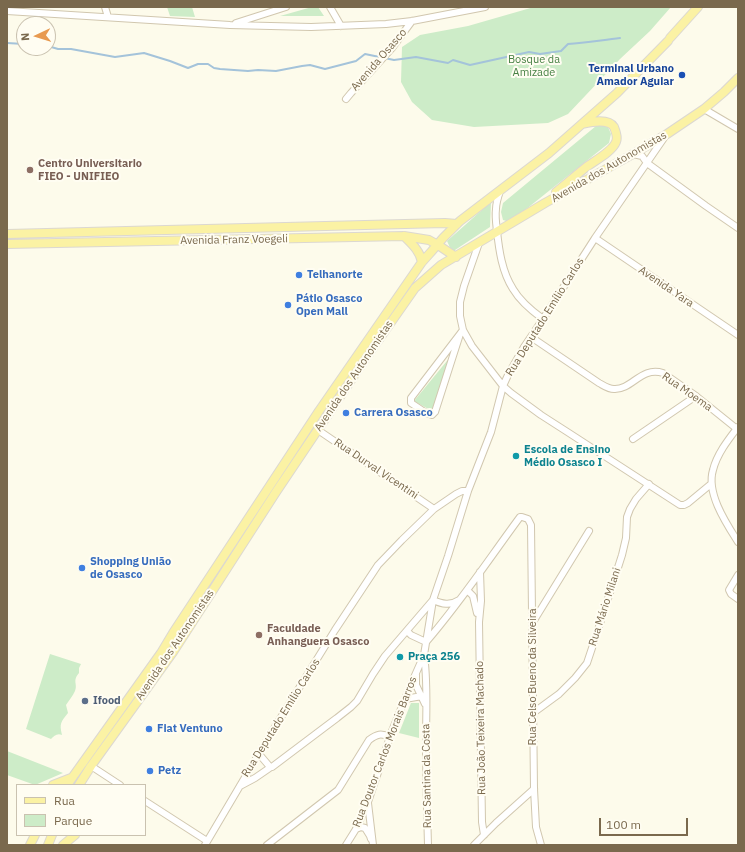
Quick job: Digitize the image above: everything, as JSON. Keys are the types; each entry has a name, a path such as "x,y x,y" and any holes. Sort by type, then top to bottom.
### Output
{"main road":[{"name":"Avenida dos Autonomistas","path":"68,784 161,653 319,411 422,262 438,245 442,238 457,224 549,153 617,93 698,7"},
{"name":"Avenida dos Autonomistas","path":"80,784 173,652 234,555 368,355 415,288 441,265 545,203 667,134 704,109 738,78"},
{"path":"545,203 557,191 611,149 617,142 615,129 607,122 581,124"},
{"name":"Avenida Franz Voegeli","path":"7,234 445,223 457,224"},
{"path":"361,225 362,237"},
{"path":"404,236 415,247 422,262"},
{"name":"Avenida Franz Voegeli","path":"7,244 404,236 428,240 456,257"},
{"path":"55,784 72,777"},
{"path":"30,845 34,836"},
{"path":"63,845 74,836"}],"street":[{"path":"105,7 108,16"},
{"path":"230,25 286,7"},
{"path":"330,7 341,26"},
{"path":"7,11 30,10 230,25 311,27 386,24 412,21 485,7"},
{"name":"Avenida Osasco","path":"346,99 392,48 412,21"},
{"path":"704,109 738,129"},
{"name":"Rua Deputado Emílio Carlos","path":"206,843 331,637 378,565 434,509 456,494 462,491 468,491 491,432 503,386 513,365 595,238 667,134"},
{"path":"633,154 642,156 647,163 738,228"},
{"path":"500,191 495,219 501,256 507,280 524,304 532,312 543,319"},
{"name":"Avenida Yara","path":"595,238 738,335"},
{"path":"461,332 411,398 411,403 426,413 432,415 435,412 461,332 460,302 479,243"},
{"path":"461,332 503,386 511,393 541,415 680,505 688,503 711,484"},
{"name":"Rua Moema","path":"531,337 599,383 609,388 619,388 647,373 658,372 669,377 738,428"},
{"path":"633,440 696,396"},
{"path":"738,428 714,465 711,484 724,519 738,542"},
{"name":"Rua Durval Vicentini","path":"318,430 434,509"},
{"name":"Rua Mário Milani","path":"533,713 564,690 587,663 622,555 626,538 627,517 636,499 649,484"},
{"path":"240,786 271,767 337,718 356,701 385,656 433,600 468,491"},
{"name":"Rua Celso Bueno da Silveira","path":"480,572 520,517 522,516 528,519 531,525 534,789 536,827 540,845"},
{"path":"533,622 589,530"},
{"path":"407,630 411,635 426,642 447,618 480,572"},
{"name":"Rua João Teixeira Machado","path":"480,572 481,601 479,622 482,822 484,835"},
{"path":"738,575 728,590 738,599"},
{"name":"Rua João Teixeira Machado","path":"467,590 475,600 479,622"},
{"path":"433,600 447,604 462,598"},
{"name":"Rua Doutor Carlos Morais Barros","path":"346,845 356,829 368,802 390,737 424,655 433,600"},
{"path":"447,604 447,618"},
{"name":"Rua Santina da Costa","path":"424,655 427,707 426,742 428,845"},
{"name":"Rua Santina da Costa","path":"416,672 416,685 427,707"},
{"path":"405,699 422,696"},
{"path":"268,845 338,790 369,740 373,737 384,734 390,737"},
{"path":"259,754 271,767"},
{"path":"91,766 118,784"},
{"path":"474,845 496,822 534,789"},
{"path":"146,802 206,843"},
{"path":"368,802 373,845"},
{"path":"356,829 361,827 365,828 373,845"}],"green space":[{"path":"167,7 192,7 195,17 170,16"},
{"path":"312,7 318,7 324,16 280,16"},
{"name":"Bosque da Amizade","path":"534,7 671,7 650,31 620,59 568,114 548,123 474,127 432,120 412,102 401,82 402,47 420,35 468,26"},
{"path":"603,125 608,127 611,134 609,143 510,222 503,220 501,212 503,203 596,126"},
{"path":"491,202 490,227 452,252 447,241"},
{"path":"451,356 432,411 414,401"},
{"path":"50,654 81,664 79,673 75,680 75,691 66,705 68,713 61,723 62,735 60,734 54,736 51,739 26,729"},
{"path":"411,703 419,703 419,738 399,733"},
{"path":"7,751 63,773 37,784 32,784 7,775"}],"waterway":[{"path":"56,48 71,49 115,57 144,53 188,68 198,64 208,64 214,68 220,69 276,71 310,65 325,69 356,61 365,54 394,60 416,57 448,63 453,60 470,65 529,52 540,54 561,51 568,44 620,38"},
{"path":"7,43 16,44"}],"place":[{"name":"Terminal Urbano Amador Aguiar","path":"682,75"},
{"name":"Centro Universitario FIEO - UNIFIEO","path":"30,170"},
{"name":"Telhanorte","path":"299,275"},
{"name":"Pátio Osasco Open Mall","path":"288,305"},
{"name":"Carrera Osasco","path":"346,413"},
{"name":"Escola de Ensino Médio Osasco I","path":"516,456"},
{"name":"Shopping União de Osasco","path":"82,568"},
{"name":"Faculdade Anhanguera Osasco","path":"259,635"},
{"name":"Praça 256","path":"400,657"},
{"name":"Ifood","path":"85,701"},
{"name":"Fiat Ventuno","path":"149,729"},
{"name":"Petz","path":"150,771"}]}
